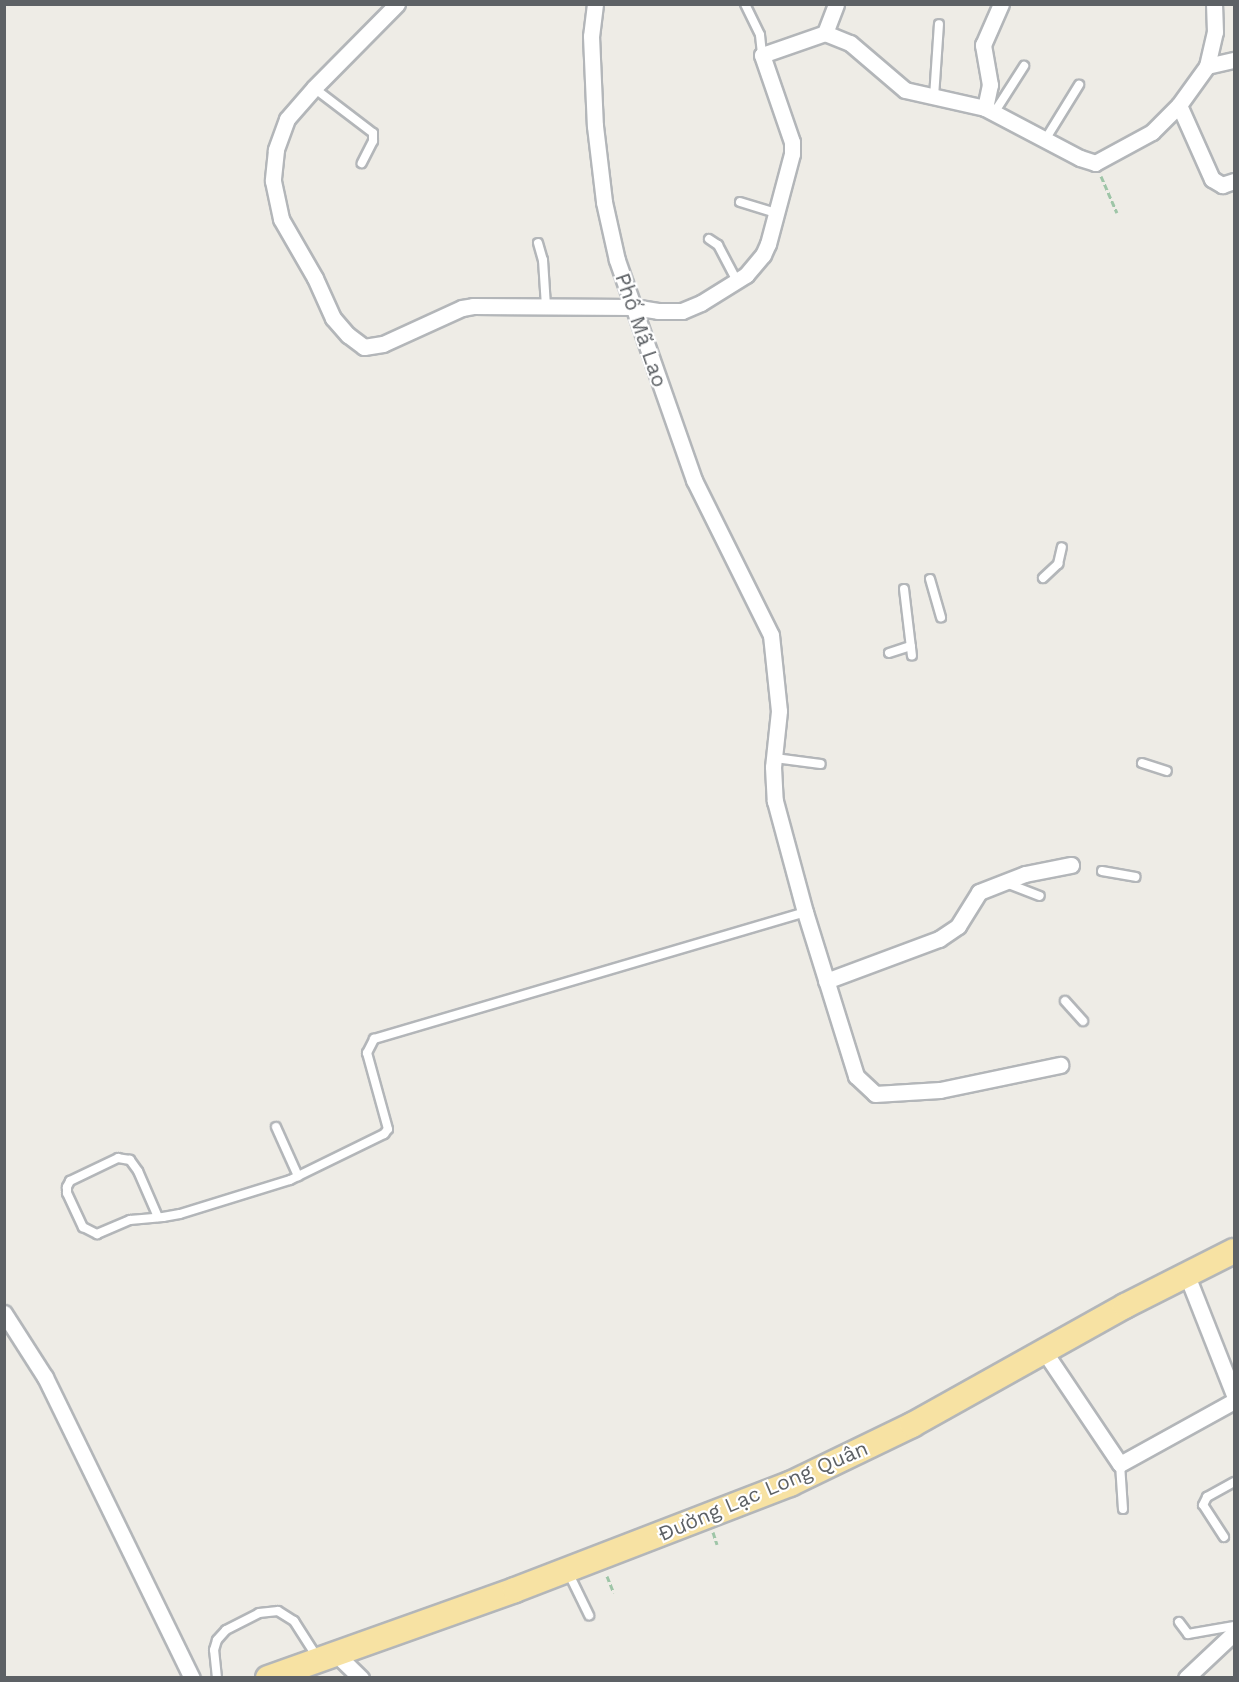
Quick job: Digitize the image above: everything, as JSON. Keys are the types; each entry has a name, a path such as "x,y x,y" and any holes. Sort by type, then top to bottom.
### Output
{"highway":[{"name":"Đường Lạc Long Quân","path":"268,1677 567,1570 790,1484 855,1455 1186,1273 1234,1251"}],"street":[{"path":"397,4 314,88 287,119 276,150 273,180 281,219 315,278 333,318 348,335 364,347 383,344 462,308 633,307 658,311 682,311 701,303 746,275 764,255 792,154 792,142 762,55 825,33 850,43 905,90 989,110 1095,163 1152,132 1179,105 1207,66 1215,32 1214,4"},
{"name":"Phố Mã Lao","path":"595,4 591,36 595,126 604,202 617,260 694,480 771,636 779,711 775,758"},
{"path":"825,33 836,4"},
{"path":"989,110 990,85 983,45 1001,4"},
{"path":"1207,66 1234,60"},
{"path":"1179,105 1212,179 1222,184 1234,181"},
{"path":"775,758 775,801 805,912 856,1076 875,1094 940,1090 1060,1065"},
{"path":"826,981 939,939 961,923 976,894 1025,874 1071,865"},
{"path":"1186,1273 1234,1395"},
{"path":"4,1313 45,1377 192,1677"},
{"path":"1044,1351 1120,1464 1234,1401"},
{"path":"1186,1677 1234,1633"},
{"path":"328,1657 361,1677"}],"lane":[{"path":"745,4 760,36 762,55"},
{"path":"934,97 939,24"},
{"path":"989,110 1024,66"},
{"path":"1045,140 1079,85"},
{"path":"314,88 373,133 373,141 362,164"},
{"path":"740,202 776,213"},
{"path":"709,239 718,245 737,281"},
{"path":"538,243 543,260 546,306"},
{"path":"1043,578 1058,564 1062,547"},
{"path":"930,579 941,617"},
{"path":"904,589 912,656"},
{"path":"889,653 911,646"},
{"path":"775,758 821,764"},
{"path":"1142,763 1167,771"},
{"path":"1102,871 1135,878"},
{"path":"1005,882 1040,896"},
{"path":"158,1217 138,1170 130,1161 118,1158 70,1181 67,1187 67,1193 83,1227 97,1234 130,1221 180,1214 298,1176 384,1134 388,1129 367,1053 368,1045 374,1039 805,912"},
{"path":"1065,1001 1083,1021"},
{"path":"276,1126 298,1176"},
{"path":"1120,1464 1123,1509"},
{"path":"1224,1537 1203,1505 1207,1497 1234,1482"},
{"path":"567,1570 589,1615"},
{"path":"217,1677 214,1650 217,1640 226,1630 259,1613 278,1611 294,1621 328,1657"},
{"path":"1179,1622 1188,1634 1234,1626"}],"path":[{"path":"1095,163 1118,213"}]}
